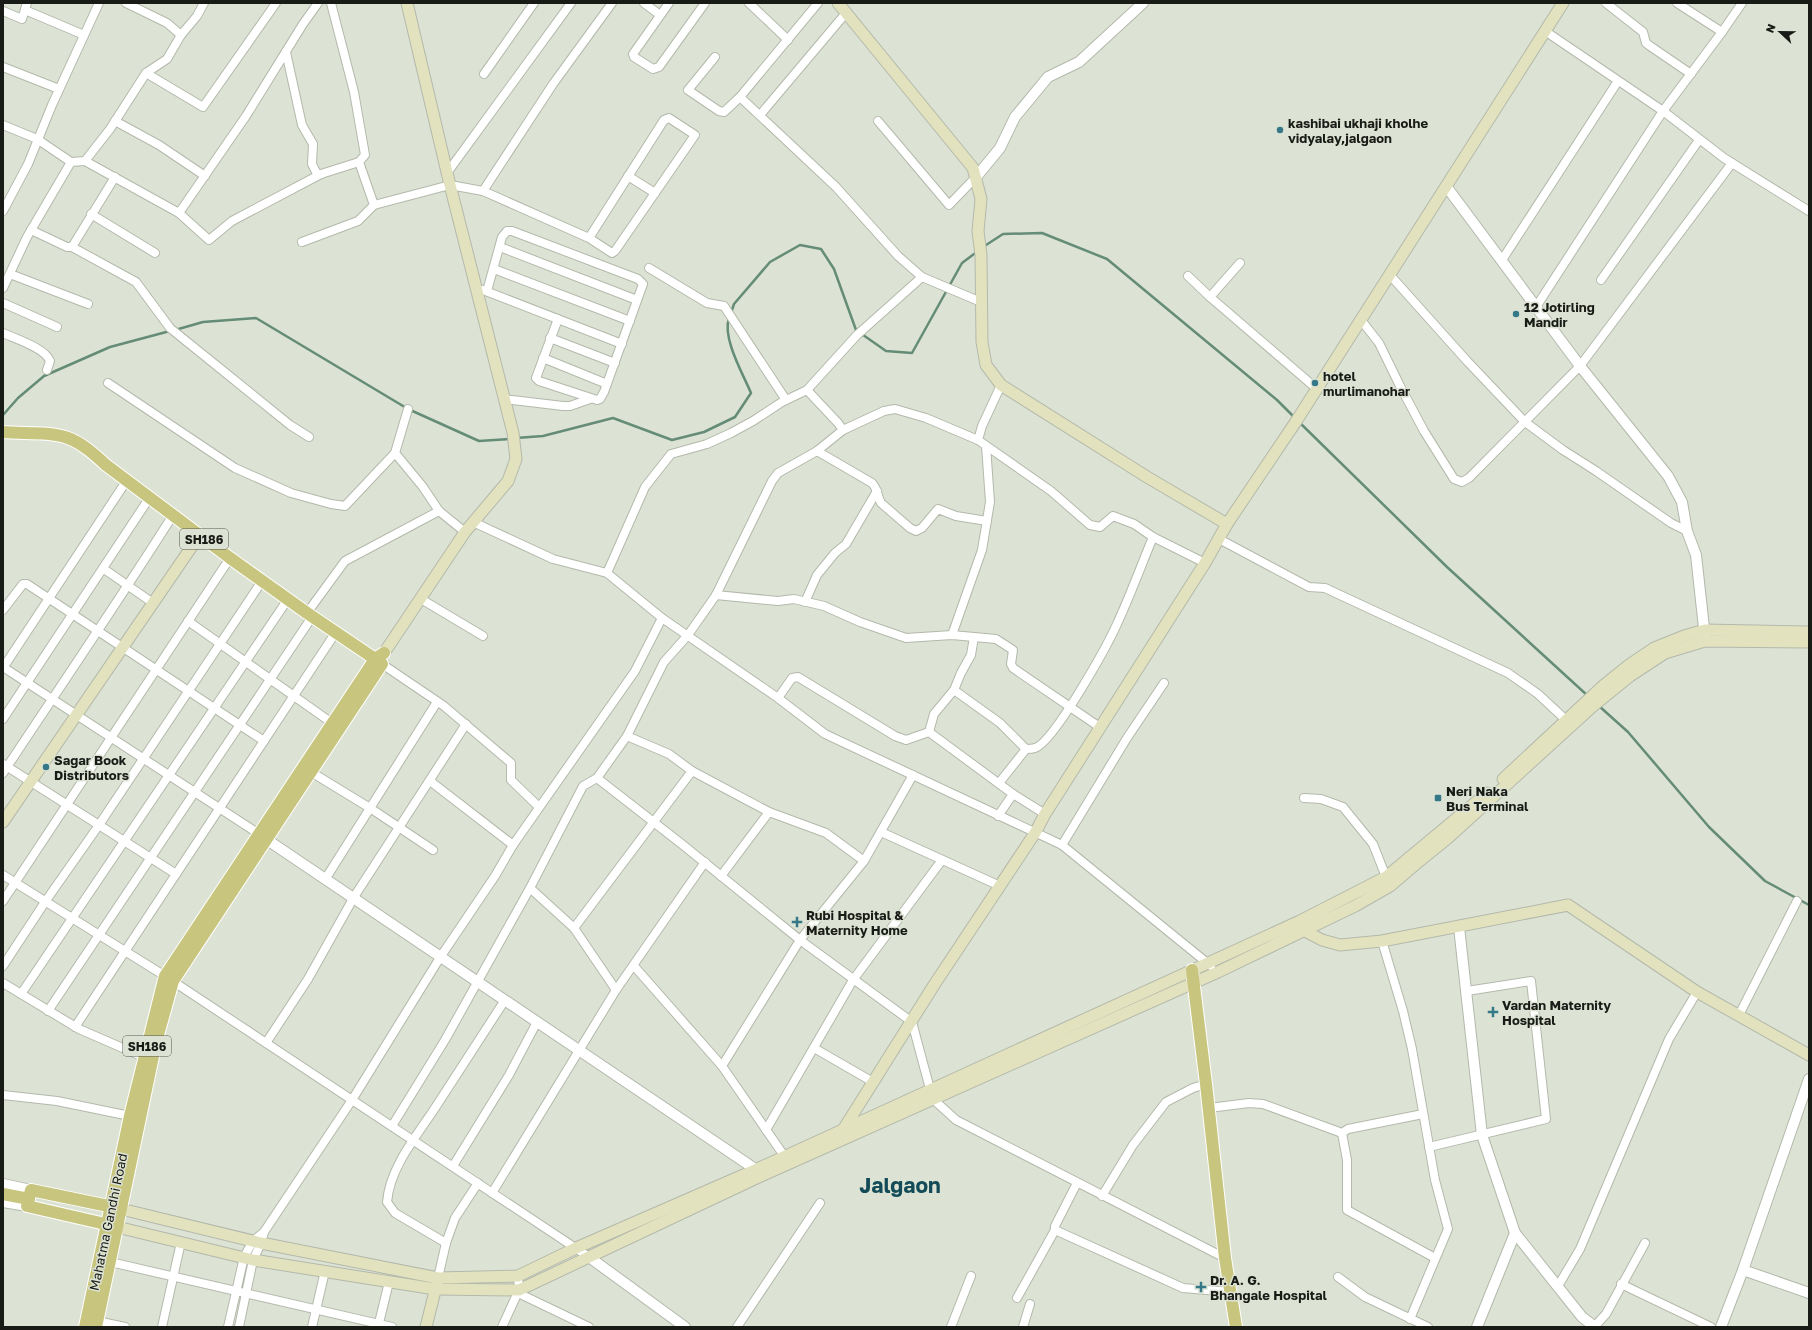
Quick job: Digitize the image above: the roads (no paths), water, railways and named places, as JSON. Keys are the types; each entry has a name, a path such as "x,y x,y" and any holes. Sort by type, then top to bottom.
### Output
{"main road":[{"path":"262,836 311,772 381,658 465,532 508,481 516,459 482,289 447,173 407,3"},
{"path":"838,3 973,168 981,199 978,231 981,255 982,342 986,365 1001,385 1147,477 1227,524"},
{"path":"833,1145 934,985 1035,833 1045,814 1205,563 1227,524 1295,424 1563,3"},
{"name":"SH186","path":"3,432 52,435 69,439 93,453 106,465 150,497 199,536 262,581 336,632 381,658 332,723 262,836 169,978 148,1059 130,1116"},
{"path":"3,822 199,536"},
{"path":"29,1199 116,1208 436,1284 518,1276 576,1248 787,1160 833,1145 934,1100 1193,976 1208,963 1302,926 1390,886 1590,703 1607,689 1665,653 1705,635 1809,632"},
{"path":"1705,635 1809,642"},
{"path":"1507,780 1566,720 1590,703"},
{"path":"787,1160 843,1129 930,1089 1193,976 1218,972 1302,926 1386,877 1446,834"},
{"path":"1302,926 1322,940 1340,945 1382,941 1568,905 1697,992 1809,1055"},
{"path":"1193,976 1225,1258 1236,1327"},
{"path":"116,1208 148,1059"},
{"name":"Mahatma Gandhi Road","path":"91,1323 116,1208 130,1116"},
{"path":"3,1193 29,1199 112,1226 249,1258 389,1282 436,1284 518,1292 759,1172"},
{"path":"426,1327 436,1284"}],"street":[{"path":"3,211 28,164 37,139 59,89 99,3"},
{"path":"126,3 167,23 181,35"},
{"path":"85,161 115,121 146,73 167,59 181,35 197,16 204,3"},
{"path":"146,73 203,108 276,3"},
{"path":"179,214 246,116 318,3"},
{"path":"3,125 37,139 71,162 85,161 115,177 179,214 209,240 232,221 321,174 360,162 365,155 354,92 332,3"},
{"path":"484,74 534,3"},
{"path":"447,173 571,3"},
{"path":"483,191 553,84 612,3"},
{"path":"644,3 660,15"},
{"path":"669,3 633,54 634,57 653,69 659,67 706,3"},
{"path":"715,57 689,88 690,93 724,112 740,97 818,3"},
{"path":"878,121 949,205 1000,148 1015,117 1048,77 1079,62 1143,3"},
{"path":"1606,3 1644,32 1646,43 1691,74"},
{"path":"1677,3 1722,32"},
{"path":"1536,307 1663,111 1742,3"},
{"path":"754,5 788,40"},
{"path":"3,11 22,19 26,7 84,35"},
{"path":"760,115 846,13"},
{"path":"1545,31 1663,111 1699,140 1732,163 1809,211"},
{"path":"286,52 302,125 313,144 312,164 317,174 321,174"},
{"path":"3,67 59,89"},
{"path":"1502,260 1618,81"},
{"path":"740,97 836,187 898,256 922,277 981,302"},
{"path":"302,242 358,221 374,205 450,184 483,191 589,238 612,253 615,251 694,137 695,135 692,132 669,118 664,120 589,238"},
{"path":"115,121 159,145 206,176"},
{"path":"1601,280 1699,140"},
{"path":"3,288 31,230 71,162"},
{"path":"360,162 374,205"},
{"path":"1361,320 1379,343 1424,431 1454,479 1462,482 1469,478 1580,366 1732,163"},
{"path":"628,176 655,193"},
{"path":"72,247 115,177"},
{"path":"1446,186 1580,366 1668,476 1682,502 1687,531 1696,555 1705,635"},
{"path":"91,214 155,253"},
{"path":"31,230 67,247 72,247 136,282 170,328 290,425 309,437"},
{"path":"558,319 542,358 536,378 539,381 590,399 600,399 615,363 622,344 637,300 643,284 638,279 520,233 506,231 502,236 494,269 482,289 622,344"},
{"path":"500,247 637,300"},
{"path":"1210,297 1240,263"},
{"path":"649,268 707,303 724,306 786,400"},
{"path":"494,269 630,321"},
{"path":"10,274 88,304"},
{"path":"1390,275 1456,350 1525,422 1563,450 1671,523 1687,531"},
{"path":"1188,276 1210,297 1317,389"},
{"path":"607,573 645,487 671,454 707,444 731,433 786,400 807,390 856,335 922,277"},
{"path":"3,303 57,327"},
{"path":"3,333 41,350 50,360 47,370"},
{"path":"550,338 615,363"},
{"path":"542,358 607,384"},
{"path":"108,383 235,468 291,493 331,504 345,506 395,453 408,409"},
{"path":"978,440 982,426 1001,385"},
{"path":"807,390 843,430"},
{"path":"504,399 554,406 570,406 590,399"},
{"path":"392,1126 445,1040 530,888 583,786 597,778 627,736 664,662 688,635 716,595 778,473 817,451 843,430 884,411 895,409 926,418 978,440 1050,491 1090,525 1100,527 1113,516 1134,524 1153,537 1205,563"},
{"path":"952,634 982,550 990,502 986,446"},
{"path":"817,451 865,479 874,486 881,503 910,528 916,531 922,528 938,509 956,516 987,521"},
{"path":"395,453 423,487 439,511 465,532"},
{"path":"127,480 3,667 220,807 759,1172"},
{"path":"805,602 817,576 835,553 846,544 877,491"},
{"path":"3,719 72,614 104,569 150,497"},
{"path":"48,1011 271,679 345,561 439,511"},
{"path":"173,515 128,586 4,768 31,781 176,874"},
{"path":"474,522 553,559 607,573 662,618 778,698 826,734 1062,845 1218,972"},
{"path":"999,783 1026,749 1035,748 1043,743 1056,728 1070,706 1117,626 1153,537"},
{"path":"1219,539 1309,588 1325,588 1508,673 1538,694 1566,720"},
{"path":"3,901 230,558"},
{"path":"104,569 153,603"},
{"path":"3,966 45,902 100,825 143,758 189,692 262,581"},
{"path":"3,610 23,584 49,598 264,741"},
{"path":"716,595 778,601 794,599 824,606 860,622 906,638 952,634 996,638 1012,648 1011,664 1013,668 1101,728"},
{"path":"21,994 288,599"},
{"path":"421,599 483,636"},
{"path":"228,1327 236,1292 257,1242 352,1100 441,956 495,876 513,845 635,671 662,618"},
{"path":"188,621 332,723"},
{"path":"75,1027 336,632"},
{"path":"929,732 934,714 954,690 971,655 974,637"},
{"path":"381,658 466,724 511,763 511,780 539,807"},
{"path":"778,698 792,678 798,677 895,736 906,740 929,732"},
{"path":"1062,845 1127,738 1164,682"},
{"path":"954,690 1000,723 1026,749"},
{"path":"326,878 437,702"},
{"path":"266,1043 308,979 354,898 466,724"},
{"path":"929,732 1012,794 1045,814"},
{"path":"627,736 669,754 692,771 769,812 826,833 864,861"},
{"path":"574,928 655,823 692,771"},
{"path":"311,772 370,808 433,850"},
{"path":"722,1066 800,940 864,861 913,775"},
{"path":"597,778 800,940 912,1022 930,1089"},
{"path":"430,781 513,845"},
{"path":"998,816 1012,794"},
{"path":"1304,798 1321,799 1343,807 1373,844 1386,877"},
{"path":"720,876 769,812"},
{"path":"881,832 1000,886"},
{"path":"766,1130 853,980 942,860"},
{"path":"492,1193 616,990 634,966 704,862"},
{"path":"3,875 169,978 589,1256 685,1327"},
{"path":"530,888 574,928 616,990"},
{"path":"1739,1015 1797,902"},
{"path":"1459,927 1482,1135 1515,1233 1582,1317 1594,1327 1606,1314 1621,1284 1645,1243"},
{"path":"1382,941 1403,1011 1429,1147 1448,1229 1410,1319"},
{"path":"634,966 722,1066 787,1160"},
{"path":"1429,1147 1546,1119 1531,981 1467,991"},
{"path":"3,983 75,1027 148,1059"},
{"path":"1558,1286 1580,1249 1669,1039 1697,992"},
{"path":"446,1243 395,1213 387,1202 388,1188 396,1168 413,1140 505,1000"},
{"path":"452,1166 509,1075 538,1022"},
{"path":"814,1048 873,1082"},
{"path":"1721,1327 1743,1270 1809,1079"},
{"path":"1102,1196 1133,1145 1166,1102 1193,1088 1206,1084"},
{"path":"3,1096 57,1101 130,1116"},
{"path":"934,1100 956,1120 1225,1258"},
{"path":"1209,1108 1249,1103 1263,1104 1342,1133"},
{"path":"1342,1133 1348,1129 1423,1114"},
{"path":"1342,1133 1347,1160 1347,1210 1435,1258"},
{"path":"436,1284 446,1243 455,1218 478,1183"},
{"path":"1017,1298 1055,1230 1055,1226 1077,1183"},
{"path":"737,1327 820,1203"},
{"path":"1055,1230 1183,1288 1231,1292"},
{"path":"1477,1327 1515,1233"},
{"path":"162,1327 181,1242"},
{"path":"239,1327 246,1294 249,1258"},
{"path":"105,1261 392,1327"},
{"path":"1743,1270 1809,1293"},
{"path":"312,1327 325,1271"},
{"path":"502,1327 518,1292 518,1276"},
{"path":"951,1327 971,1276"},
{"path":"1338,1277 1365,1297 1428,1327"},
{"path":"378,1325 389,1282"},
{"path":"1621,1284 1711,1327"},
{"path":"518,1292 589,1327"},
{"path":"1023,1327 1030,1304"},
{"path":"91,1323 125,1327"}],"waterway":[{"path":"983,247 1003,234 1042,233 1107,259 1277,400 1295,418"},
{"path":"731,313 734,304 770,262 800,245 821,249 834,269 856,330 886,351 912,353 962,263 978,251"},
{"path":"175,330 203,322 256,318 408,409 479,441 511,439"},
{"path":"516,438 543,436 613,418 672,440 704,432 735,417 751,393 731,346 728,335 729,318"},
{"path":"3,415 18,398 44,376 110,347 170,331"},
{"path":"1298,421 1447,567 1588,696"},
{"path":"1599,706 1628,732 1709,827 1765,881 1809,905"}],"place":[{"name":"kashibai ukhaji kholhe vidyalay,jalgaon","path":"1280,130"},
{"name":"12 Jotirling Mandir","path":"1516,314"},
{"name":"hotel murlimanohar","path":"1315,383"},
{"name":"Sagar Book Distributors","path":"46,767"},
{"name":"Neri Naka Bus Terminal","path":"1438,798"},
{"name":"Rubi Hospital & Maternity Home","path":"797,922"},
{"name":"Vardan Maternity Hospital","path":"1493,1012"},
{"name":"Dr. A. G. Bhangale Hospital","path":"1201,1287"}],"district":[{"name":"Jalgaon","path":"900,1185"}]}
